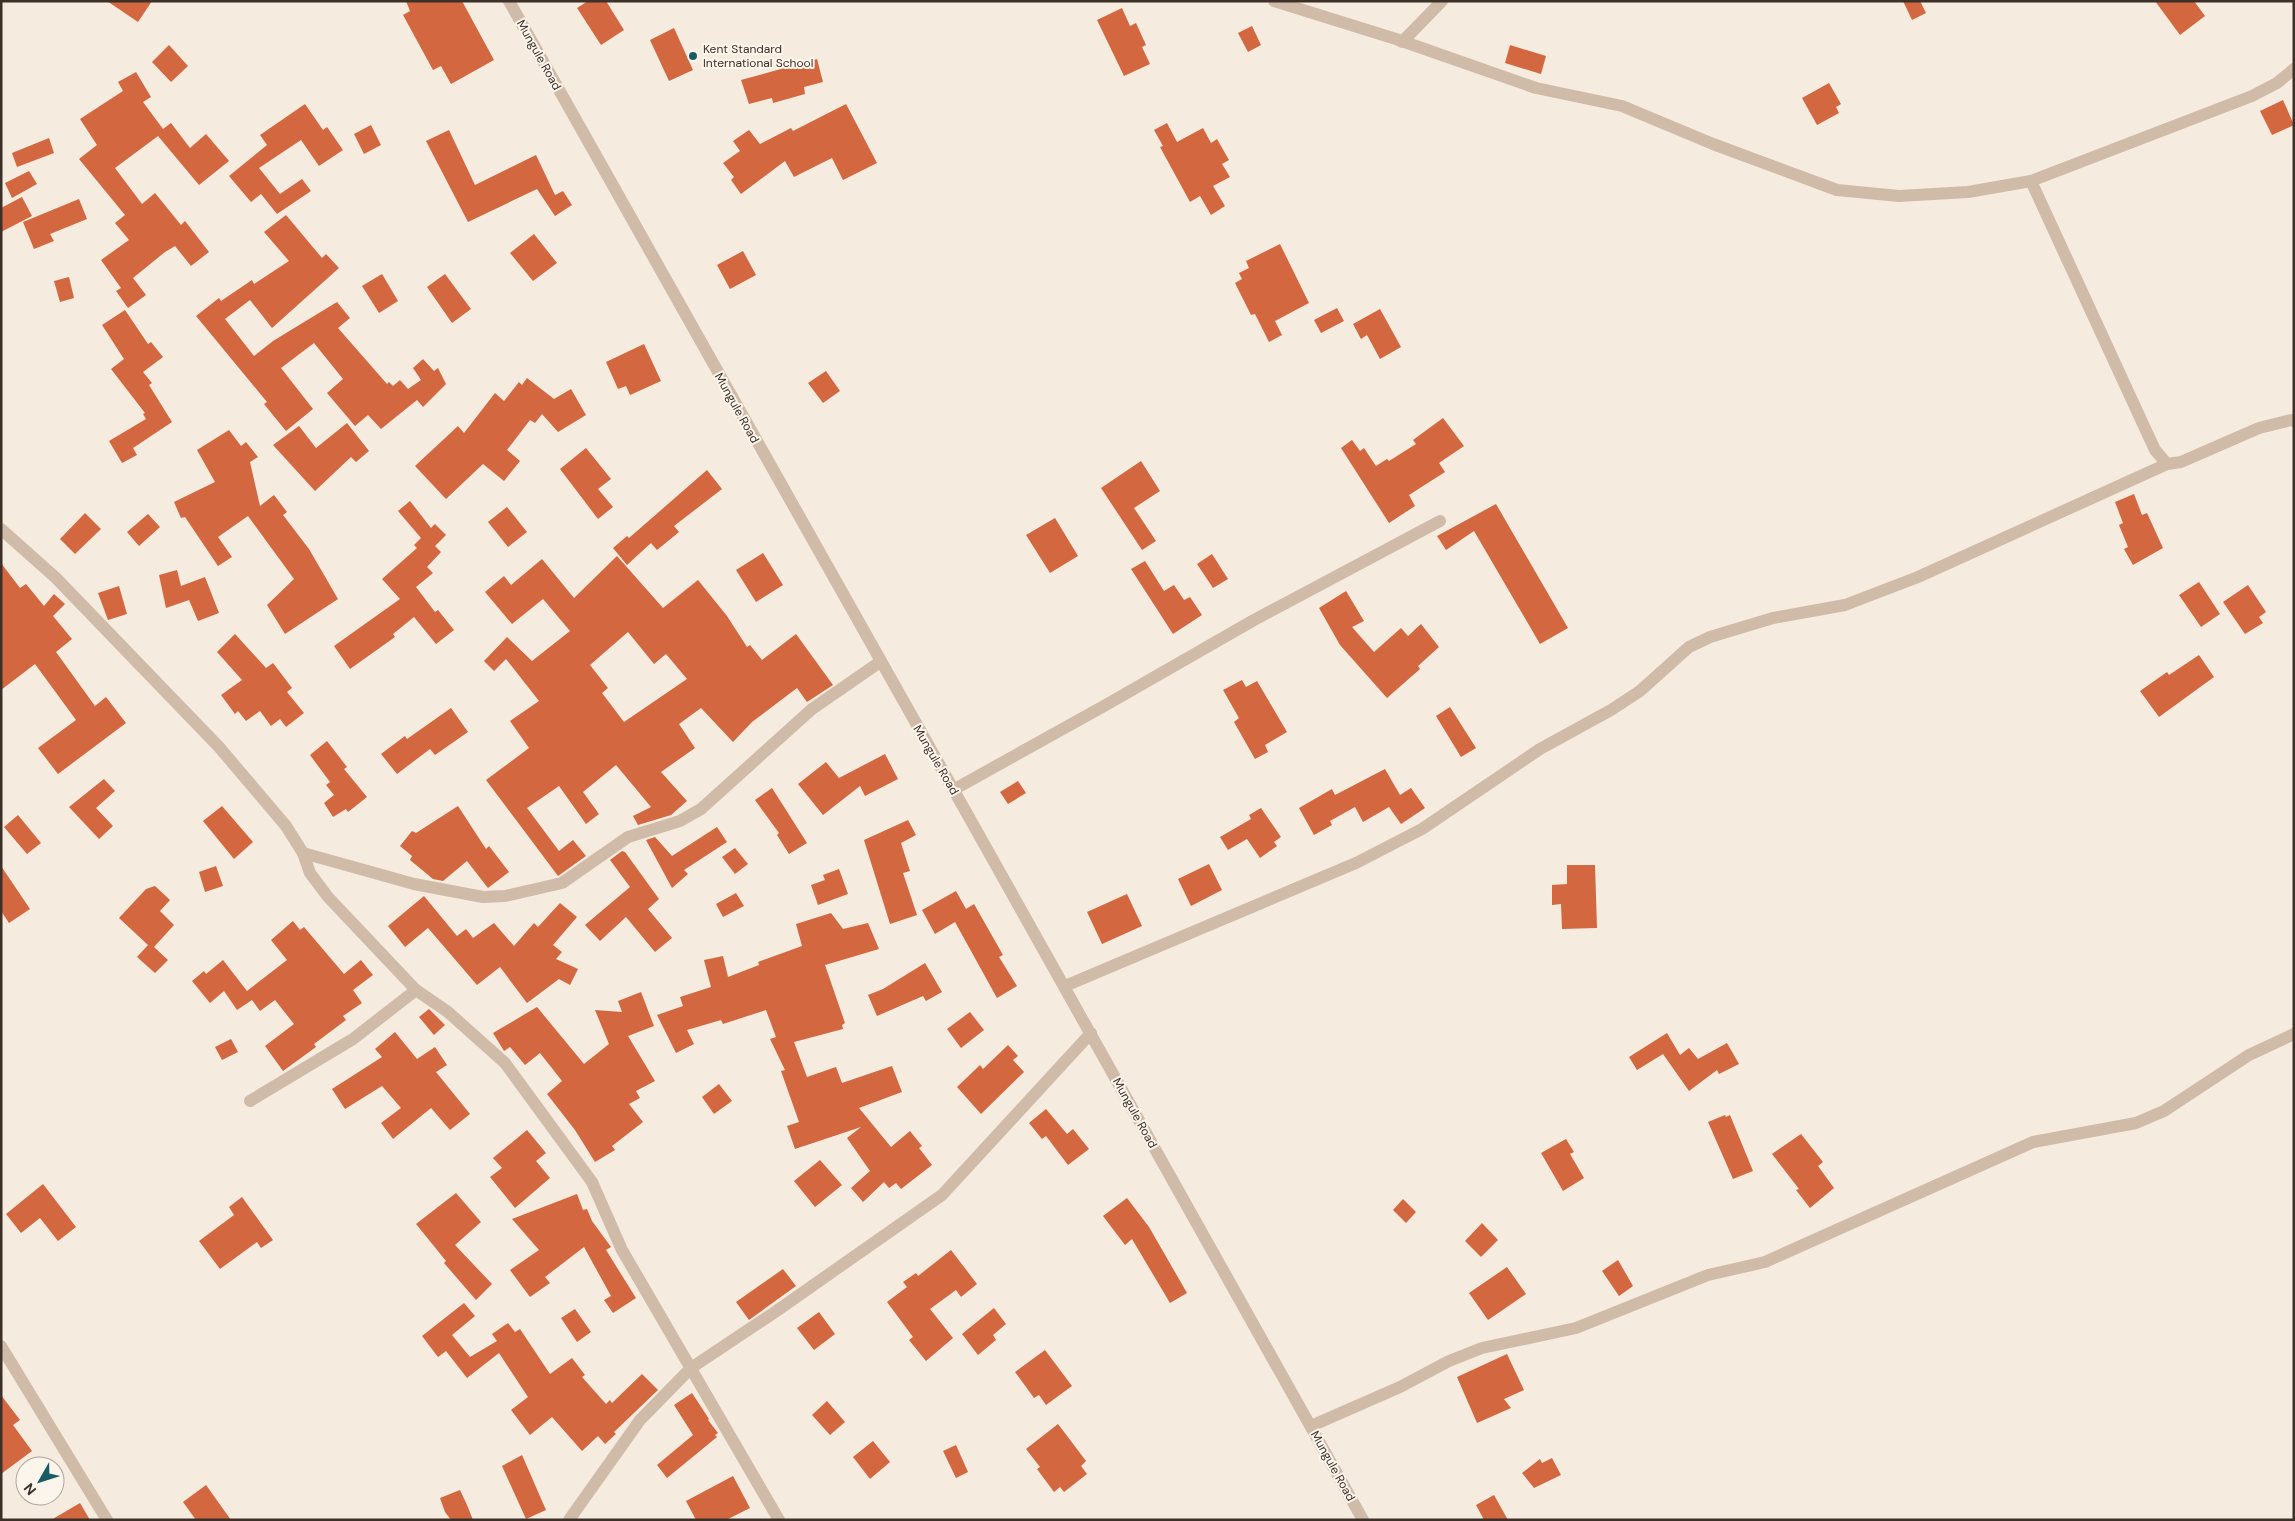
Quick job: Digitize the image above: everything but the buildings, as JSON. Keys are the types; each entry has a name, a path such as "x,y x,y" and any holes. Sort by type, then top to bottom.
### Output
{"street":[{"name":"Mungule Road","path":"509,1 952,790 1065,986 1363,1520"},
{"path":"1274,1 1536,88 1622,106 1713,144 1836,190 1899,196 1968,192 2031,181 2252,96 2277,83 2294,69"},
{"path":"1402,42 1442,1"},
{"path":"2031,181 2155,450 2167,464"},
{"path":"1065,986 1356,863 1422,829 1540,748 1611,710 1640,690 1689,647 1710,637 1773,618 1845,605 1918,578 2167,464 2181,462 2259,428 2293,419"},
{"path":"952,790 1254,620 1440,520"},
{"path":"1,529 56,578 219,747 286,826 303,853 310,873 328,897 416,990 448,1012 505,1063 535,1101 592,1182 622,1250 779,1520"},
{"path":"303,853 422,886 483,897 505,896 562,883 628,837 680,821 702,809 812,709 880,662"},
{"path":"250,1100 353,1039 416,990"},
{"path":"569,1520 640,1420 690,1368 775,1312 942,1195 1091,1033"},
{"path":"1311,1426 1400,1387 1449,1361 1482,1348 1576,1328 1708,1275 1765,1262 2033,1142 2136,1123 2164,1111 2249,1055 2294,1034"},
{"path":"1,1346 107,1520"}],"place":[{"name":"Kent Standard International School","path":"693,56"}]}
